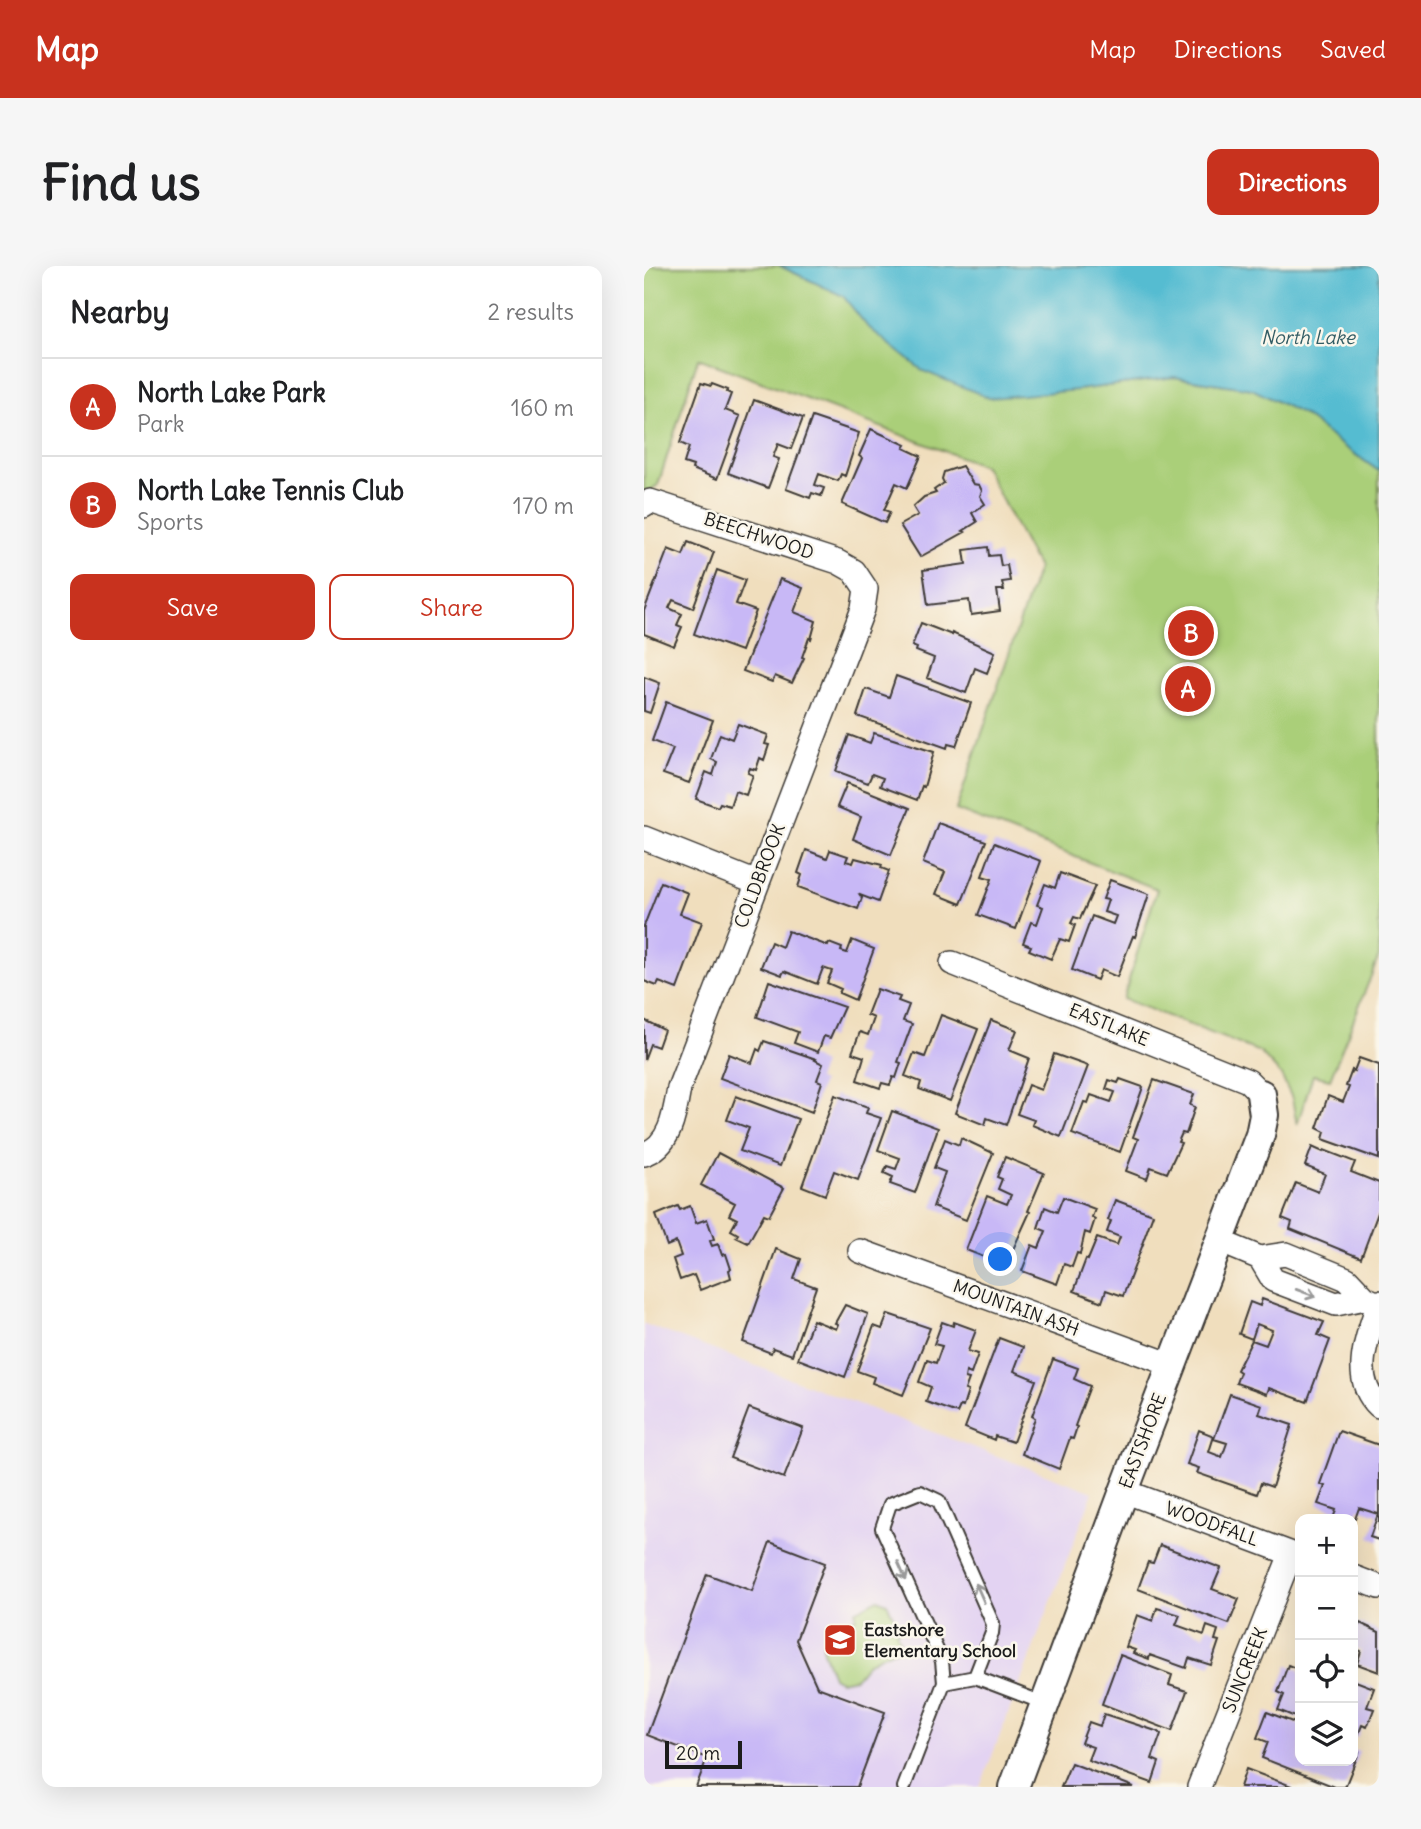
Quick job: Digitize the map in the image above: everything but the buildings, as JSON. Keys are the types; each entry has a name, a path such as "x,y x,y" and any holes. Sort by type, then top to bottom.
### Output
{"street":[{"name":"BEECHWOOD","path":"644,506 650,501 838,562 854,571 866,589"},
{"name":"COLDBROOK","path":"644,1154 661,1144 673,1119 679,1088 863,610 866,589"},
{"path":"644,838 757,883"},
{"name":"EASTLAKE","path":"952,963 1248,1081 1261,1094"},
{"name":"EASTSHORE","path":"1014,1787 1261,1135 1264,1115 1261,1094"},
{"path":"1219,1241 1260,1258 1273,1280 1336,1304 1374,1301 1362,1369 1363,1383 1370,1398 1379,1406"},
{"name":"MOUNTAIN ASH","path":"860,1251 1172,1365"},
{"name":"WOODFALL","path":"1124,1491 1295,1555"},
{"name":"SUNCREEK","path":"1199,1787 1295,1557"},
{"path":"1358,1579 1379,1587"}],"lane":[{"path":"904,1787 944,1683 942,1661 882,1528 890,1504 920,1492 939,1501 993,1623 992,1633 975,1677"},
{"path":"944,1683 975,1677 1046,1704"}],"shaded area":[{"name":"Eastshore Elementary School","path":"644,1324 1093,1492 980,1787 644,1787"}],"green space":[{"path":"644,266 780,266 844,296 867,326 1078,390 1174,377 1253,389 1304,415 1379,471 1379,956 1330,1079 1313,1075 1297,1125 1292,1098 1281,1075 1260,1052 1123,999 1157,889 956,810 1038,568 984,466 698,358 658,485 644,494"},
{"path":"878,1599 887,1603 900,1630 896,1632 902,1647 869,1663 855,1678 840,1681 833,1677 822,1648 831,1626 832,1629 857,1617 855,1611"}],"water":[{"name":"North Lake","path":"780,266 1379,266 1379,471 1304,415 1252,389 1174,377 990,398 923,371 867,326 843,296"}],"place":[{"name":"North Lake Tennis Club","path":"1191,633"},
{"name":"North Lake Park","path":"1188,689"},
{"name":"Eastshore Elementary School","path":"840,1640"}]}
